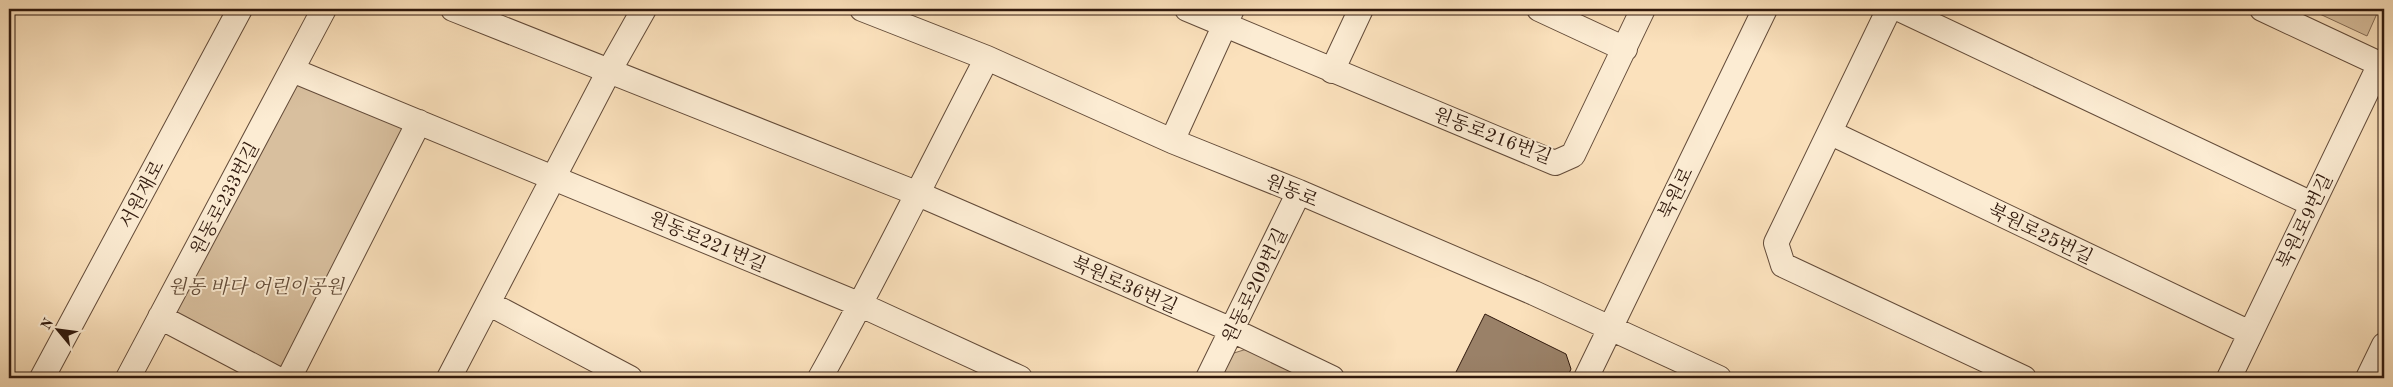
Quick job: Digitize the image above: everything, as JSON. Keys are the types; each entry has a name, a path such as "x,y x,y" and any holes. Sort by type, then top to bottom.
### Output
{"street":[{"name":"서원재로","path":"42,378 240,9"},
{"name":"원동로233번길","path":"128,378 324,9"},
{"path":"452,9 916,193"},
{"path":"449,378 555,178 609,71 644,9"},
{"name":"원동로","path":"862,9 987,58 1172,141 1299,192 1534,293 1719,378"},
{"name":"원동로216번길","path":"1187,9 1229,19 1332,71 1554,163 1573,155 1643,9"},
{"path":"1332,71 1361,9"},
{"path":"1539,9 1624,48"},
{"name":"북원로","path":"1586,378 1765,9"},
{"path":"1889,9 1831,133 1776,243 1783,265 2024,378"},
{"path":"1899,9 2312,204"},
{"name":"북원로9번길","path":"2229,378 2312,204 2382,65 2262,9"},
{"path":"1172,141 1229,19"},
{"path":"820,378 861,305 916,193 987,58"},
{"path":"292,70 555,178"},
{"path":"288,378 419,122"},
{"name":"북원로25번길","path":"1831,133 2250,334"},
{"name":"원동로221번길","path":"555,178 861,305 1020,378"},
{"name":"원동로209번길","path":"1208,378 1299,192"},
{"name":"북원로36번길","path":"916,193 1232,330 1332,378"},
{"path":"488,303 630,378"},
{"path":"160,317 276,378"},
{"path":"2368,378 2384,345"}],"green space":[{"path":"2309,9 2379,9 2367,36"},
{"name":"원동 바다 어린이공원","path":"292,70 419,122 289,378 160,317"},
{"path":"1250,348 1310,378 1221,378 1234,353"}],"building":[{"path":"1485,314 1566,354 1571,369 1567,378 1453,378"}]}
